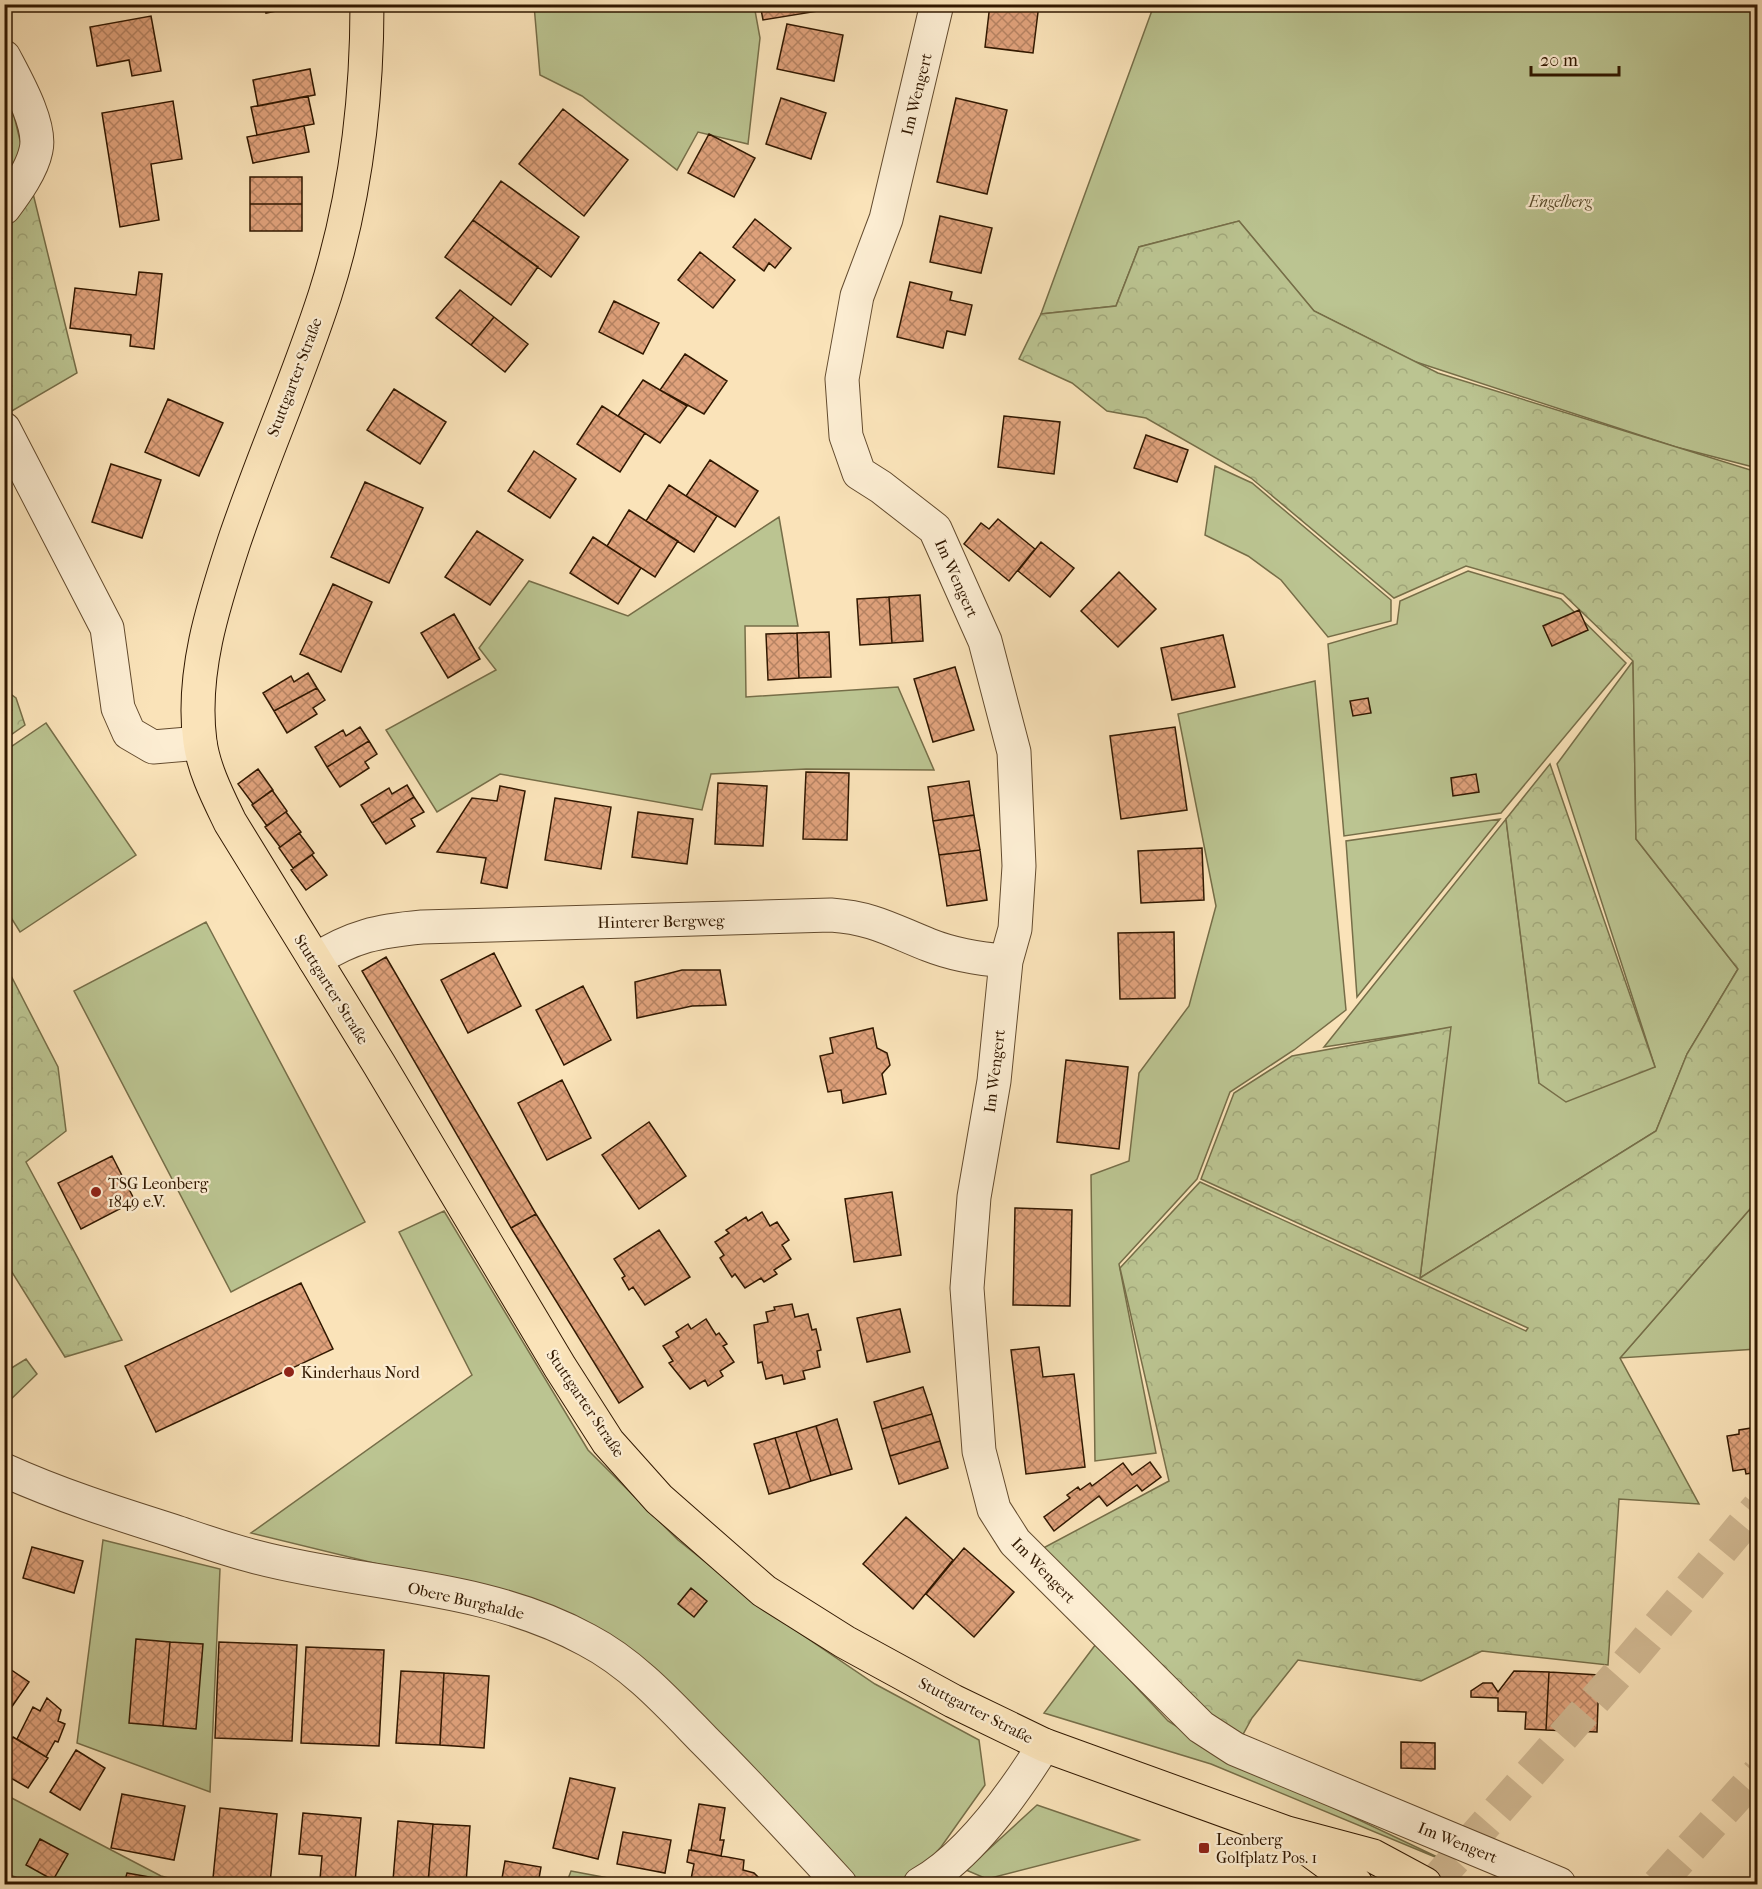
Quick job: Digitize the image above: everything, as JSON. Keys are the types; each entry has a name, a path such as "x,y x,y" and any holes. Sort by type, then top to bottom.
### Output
{"main road":[{"name":"Stuttgarter Straße","path":"366,4 362,120 350,206 325,296 222,579 205,642 198,695 200,743 212,786 230,822 560,1367 608,1442 659,1498 774,1597 845,1642 953,1701 1044,1745 1287,1833 1373,1856 1425,1884"},
{"name":"Stuttgarter Straße","path":"1287,1833 1356,1884"}],"street":[{"name":"Im Wengert","path":"938,4 886,219 857,296 842,379 846,436 859,473 935,530 984,641 1014,752 1018,866 1015,929 1006,962 994,1081 974,1197 967,1288 979,1451 994,1509 1015,1542 1201,1727 1234,1749 1559,1884"},
{"path":"4,57 30,106 37,149 18,189 4,208"},
{"path":"4,429 107,628 118,708 129,733 153,747 200,743"},
{"name":"Hinterer Bergweg","path":"315,960 342,943 358,937 422,927 831,915 880,923 929,946 966,957 1006,962"},
{"name":"Obere Burghalde","path":"4,1470 38,1486 256,1557 500,1605 546,1620 588,1640 632,1670 680,1714 840,1884"},
{"path":"920,1884 941,1873 993,1817 1044,1745"}],"green space":[{"path":"534,5 754,5 760,38 748,144 698,132 677,170 582,96 540,75"},
{"name":"Engelberg","path":"1154,5 1757,5 1757,468 1676,447 1413,361 1314,311 1239,221 1139,247 1116,306 1041,314"},
{"path":"4,75 77,373 5,415 4,415"},
{"path":"1239,221 1314,311 1438,373 1757,472 1757,1201 1620,1358 1699,1504 1619,1499 1608,1665 1482,1651 1421,1681 1298,1660 1252,1718 1235,1749 1034,1553 1169,1481 1120,1268 1200,1182 1526,1331 1528,1328 1201,1179 1234,1093 1292,1056 1451,1027 1420,1278 1656,1131 1687,1054 1738,969 1636,839 1633,661 1563,594 1466,566 1394,598 1251,478 1146,418 1107,411 1072,383 1019,359 1041,314 1116,306 1139,247"},
{"path":"1215,466 1252,483 1391,600 1391,621 1328,637 1281,580 1248,556 1205,535"},
{"path":"779,517 798,626 745,626 746,697 898,687 934,770 806,769 711,774 702,810 500,774 437,812 386,730 496,670 479,648 529,581 628,616"},
{"path":"1468,571 1561,599 1626,663 1501,813 1344,836 1328,644 1397,624 1400,601"},
{"path":"1633,661 1636,839 1738,969 1687,1054 1656,1131 1420,1278 1450,1028 1324,1047 1506,819 1539,1083 1655,1067 1557,764"},
{"path":"1315,681 1346,1010 1294,1050 1230,1092 1197,1179 1119,1264 1156,1453 1095,1461 1091,1175 1129,1161 1139,1073 1189,1006 1216,906 1178,714"},
{"path":"5,690 16,698 25,725 5,739"},
{"path":"46,723 136,855 20,932 5,908 5,751"},
{"path":"1550,764 1655,1067 1566,1102 1539,1083 1506,819"},
{"path":"1500,819 1357,997 1346,841"},
{"path":"206,922 365,1222 231,1292 74,991"},
{"path":"5,964 58,1067 66,1131 26,1162 122,1340 65,1357 5,1261"},
{"path":"1757,1201 1757,1349 1620,1358"},
{"path":"444,1211 588,1450 678,1540 764,1609 875,1684 979,1740 985,1785 941,1847 907,1884 854,1884 696,1719 513,1597 251,1533 472,1375 399,1232"},
{"path":"26,1359 37,1374 8,1402 5,1398 5,1372"},
{"path":"103,1540 220,1569 210,1792 77,1743"},
{"path":"1096,1644 1168,1721 1220,1754 1452,1864 1211,1764 1044,1713"},
{"path":"4,1794 161,1876 192,1884 33,1884 5,1873"},
{"path":"1037,1805 1139,1840 987,1879 966,1870"},
{"path":"571,1871 640,1884 566,1884"}],"building":[{"path":"264,4 310,4 266,13"},
{"path":"760,4 842,4 843,7 763,20"},
{"path":"990,4 1039,4 1033,53 985,47"},
{"path":"151,16 161,71 132,76 129,60 97,66 90,27"},
{"path":"787,24 843,35 834,81 777,69"},
{"path":"310,69 315,95 258,106 253,80"},
{"path":"308,96 314,124 257,135 251,107"},
{"path":"781,98 826,113 811,159 766,144"},
{"path":"956,98 1007,110 987,194 937,182"},
{"path":"173,101 182,159 151,164 159,220 120,227 102,113"},
{"path":"563,109 628,160 584,216 519,164"},
{"path":"304,126 309,152 253,163 247,137"},
{"path":"709,134 755,158 734,197 688,173"},
{"path":"250,177 302,177 302,204 250,204"},
{"path":"501,181 579,237 551,277 473,220"},
{"path":"250,204 302,204 302,231 250,231"},
{"path":"940,216 992,228 981,273 930,262"},
{"path":"755,219 791,248 775,268 769,263 764,271 733,247"},
{"path":"473,220 538,267 511,305 445,257"},
{"path":"700,252 735,280 713,308 678,280"},
{"path":"139,272 162,274 154,349 130,346 131,335 70,328 75,288 136,295"},
{"path":"910,282 952,292 950,300 972,305 965,335 947,331 943,348 897,337"},
{"path":"460,290 494,317 471,345 436,318"},
{"path":"614,301 659,323 643,354 599,332"},
{"path":"494,317 528,344 505,372 471,345"},
{"path":"685,354 727,381 704,414 660,390"},
{"path":"643,380 687,406 660,443 618,416"},
{"path":"394,389 446,422 420,464 367,430"},
{"path":"168,399 223,423 199,476 145,452"},
{"path":"602,406 645,433 620,472 577,444"},
{"path":"1004,416 1060,422 1054,474 998,467"},
{"path":"1146,435 1188,450 1177,482 1134,468"},
{"path":"534,451 576,479 550,518 508,491"},
{"path":"710,460 758,491 735,527 686,496"},
{"path":"111,464 161,480 142,538 92,522"},
{"path":"365,482 423,508 389,583 331,557"},
{"path":"669,485 717,516 694,552 646,521"},
{"path":"629,510 678,541 655,577 607,546"},
{"path":"998,519 1035,549 1009,581 964,544 981,523 989,529"},
{"path":"477,531 523,560 490,605 445,577"},
{"path":"593,537 641,568 618,604 570,573"},
{"path":"1041,542 1074,568 1050,597 1018,571"},
{"path":"1119,572 1156,609 1118,647 1081,611"},
{"path":"333,584 372,602 341,672 300,654"},
{"path":"920,595 923,641 892,643 889,597"},
{"path":"889,597 892,643 860,645 857,599"},
{"path":"1579,610 1588,630 1552,646 1543,626"},
{"path":"454,614 480,659 448,678 421,633"},
{"path":"829,632 831,677 799,678 797,633"},
{"path":"797,633 799,678 768,680 766,634"},
{"path":"1223,635 1235,687 1172,700 1161,648"},
{"path":"955,667 974,730 933,742 914,679"},
{"path":"308,673 317,688 274,711 263,693 291,676 294,682"},
{"path":"317,688 325,700 313,708 317,714 287,733 274,711"},
{"path":"1368,698 1371,713 1353,716 1350,701"},
{"path":"360,727 369,741 327,767 315,747 343,730 346,736"},
{"path":"1175,727 1187,810 1121,819 1110,736"},
{"path":"369,741 377,754 365,762 369,768 340,787 327,767"},
{"path":"258,769 273,790 253,804 238,784"},
{"path":"806,772 849,773 847,840 803,839"},
{"path":"1476,774 1479,792 1453,796 1451,778"},
{"path":"969,781 974,815 933,821 928,787"},
{"path":"718,783 767,786 763,846 715,844"},
{"path":"407,785 414,797 372,823 361,805 389,788 392,794"},
{"path":"500,786 525,791 507,888 481,883 486,858 437,852 472,798 497,801"},
{"path":"272,790 287,811 267,826 252,805"},
{"path":"414,797 424,812 411,819 415,826 386,844 372,823"},
{"path":"555,798 611,807 601,869 545,860"},
{"path":"286,812 301,832 280,847 265,827"},
{"path":"638,812 693,819 687,864 632,857"},
{"path":"974,815 980,850 939,855 933,821"},
{"path":"299,833 314,853 293,868 279,848"},
{"path":"1202,848 1204,900 1141,903 1138,851"},
{"path":"980,850 987,900 947,906 939,855"},
{"path":"312,855 327,875 306,890 291,870"},
{"path":"1174,932 1175,998 1120,999 1118,933"},
{"path":"494,953 521,1006 468,1033 441,980"},
{"path":"386,957 536,1214 511,1228 362,971"},
{"path":"682,970 720,970 726,1005 692,1006 637,1018 635,982"},
{"path":"583,986 611,1040 564,1065 536,1010"},
{"path":"873,1028 877,1048 887,1053 890,1065 882,1074 886,1094 843,1103 841,1090 828,1092 820,1056 833,1053 830,1038"},
{"path":"1066,1060 1128,1067 1119,1149 1057,1142"},
{"path":"562,1080 591,1138 547,1160 518,1103"},
{"path":"649,1122 686,1176 639,1209 602,1155"},
{"name":"TSG Leonberg 1849 e.V.","path":"112,1156 135,1201 81,1229 58,1183"},
{"path":"892,1192 901,1255 854,1262 845,1199"},
{"path":"1015,1208 1072,1210 1070,1306 1013,1305"},
{"path":"762,1212 770,1226 777,1222 789,1240 782,1245 791,1259 774,1270 777,1274 764,1282 761,1278 745,1288 735,1274 732,1277 720,1258 724,1255 715,1242 729,1233 726,1230 746,1217 748,1221"},
{"path":"536,1214 643,1387 619,1403 511,1228"},
{"path":"659,1230 690,1277 645,1305 633,1287 629,1290 622,1278 625,1276 614,1259"},
{"path":"301,1283 333,1349 156,1432 125,1366"},
{"path":"792,1304 795,1317 808,1314 812,1330 816,1329 821,1350 817,1351 820,1367 803,1371 805,1379 784,1384 782,1375 766,1379 762,1362 758,1363 754,1325 768,1322 766,1312 775,1310 774,1307"},
{"path":"900,1309 910,1352 867,1362 857,1318"},
{"path":"706,1319 716,1335 719,1333 727,1344 723,1346 734,1362 720,1371 723,1376 708,1386 705,1380 690,1389 669,1363 673,1361 663,1346 679,1337 676,1332 688,1324 691,1329"},
{"path":"1039,1347 1043,1377 1074,1374 1085,1467 1026,1474 1011,1350"},
{"path":"923,1387 932,1414 882,1429 874,1402"},
{"path":"932,1414 940,1441 890,1456 882,1429"},
{"path":"837,1419 852,1469 831,1475 816,1426"},
{"path":"816,1426 831,1475 811,1481 796,1432"},
{"path":"1758,1427 1758,1472 1746,1474 1745,1469 1733,1471 1727,1436 1739,1434 1739,1430"},
{"path":"796,1432 811,1481 790,1488 775,1438"},
{"path":"775,1438 790,1488 769,1494 754,1444"},
{"path":"940,1441 948,1468 899,1484 890,1456"},
{"path":"1150,1462 1161,1477 1142,1491 1137,1485 1107,1506 1099,1496 1054,1531 1044,1517 1070,1498 1067,1495 1078,1487 1080,1490 1090,1483 1092,1486 1123,1463 1132,1475"},
{"path":"906,1517 953,1560 913,1609 863,1564"},
{"path":"32,1547 83,1561 74,1593 23,1578"},
{"path":"964,1548 1014,1592 974,1637 926,1594"},
{"path":"691,1588 707,1601 694,1617 678,1604"},
{"path":"136,1639 170,1642 163,1726 129,1723"},
{"path":"170,1642 203,1644 196,1729 163,1726"},
{"path":"219,1642 297,1645 292,1741 215,1738"},
{"path":"306,1647 384,1650 379,1746 301,1743"},
{"path":"4,1665 29,1682 4,1718"},
{"path":"401,1671 444,1673 440,1745 396,1743"},
{"path":"1514,1671 1549,1672 1546,1730 1525,1729 1526,1712 1498,1711 1498,1698 1471,1697 1471,1691 1483,1683 1492,1683 1498,1692"},
{"path":"1549,1672 1599,1675 1597,1732 1546,1730"},
{"path":"444,1673 489,1676 484,1748 440,1745"},
{"path":"47,1698 61,1710 58,1721 65,1724 58,1742 55,1741 46,1757 17,1739 33,1707 40,1711"},
{"path":"13,1737 48,1758 28,1788 4,1774 4,1753"},
{"path":"1401,1742 1435,1743 1435,1769 1401,1768"},
{"path":"76,1750 105,1768 80,1810 50,1792"},
{"path":"570,1778 615,1788 598,1859 553,1848"},
{"path":"122,1794 185,1806 174,1860 111,1848"},
{"path":"699,1804 725,1808 720,1840 724,1840 721,1856 691,1850"},
{"path":"220,1808 277,1814 270,1883 213,1878"},
{"path":"303,1813 361,1818 355,1882 320,1879 322,1856 299,1854"},
{"path":"398,1821 433,1824 428,1884 393,1880"},
{"path":"433,1824 470,1826 466,1884 428,1884"},
{"path":"623,1832 671,1840 665,1873 617,1864"},
{"path":"40,1839 68,1854 53,1880 26,1865"},
{"path":"689,1850 744,1860 743,1870 754,1873 765,1884 690,1884 694,1864 687,1862"},
{"path":"505,1861 541,1867 538,1884 501,1884"},
{"path":"127,1873 161,1879 160,1884 124,1884"}],"tunnel":[{"path":"1433,1884 1617,1675 1758,1507"},
{"path":"1658,1884 1758,1773"}],"place":[{"name":"TSG Leonberg 1849 e.V.","path":"96,1192"},
{"name":"Kinderhaus Nord","path":"289,1372"},
{"name":"Leonberg Golfplatz Pos. 1","path":"1204,1848"}]}
